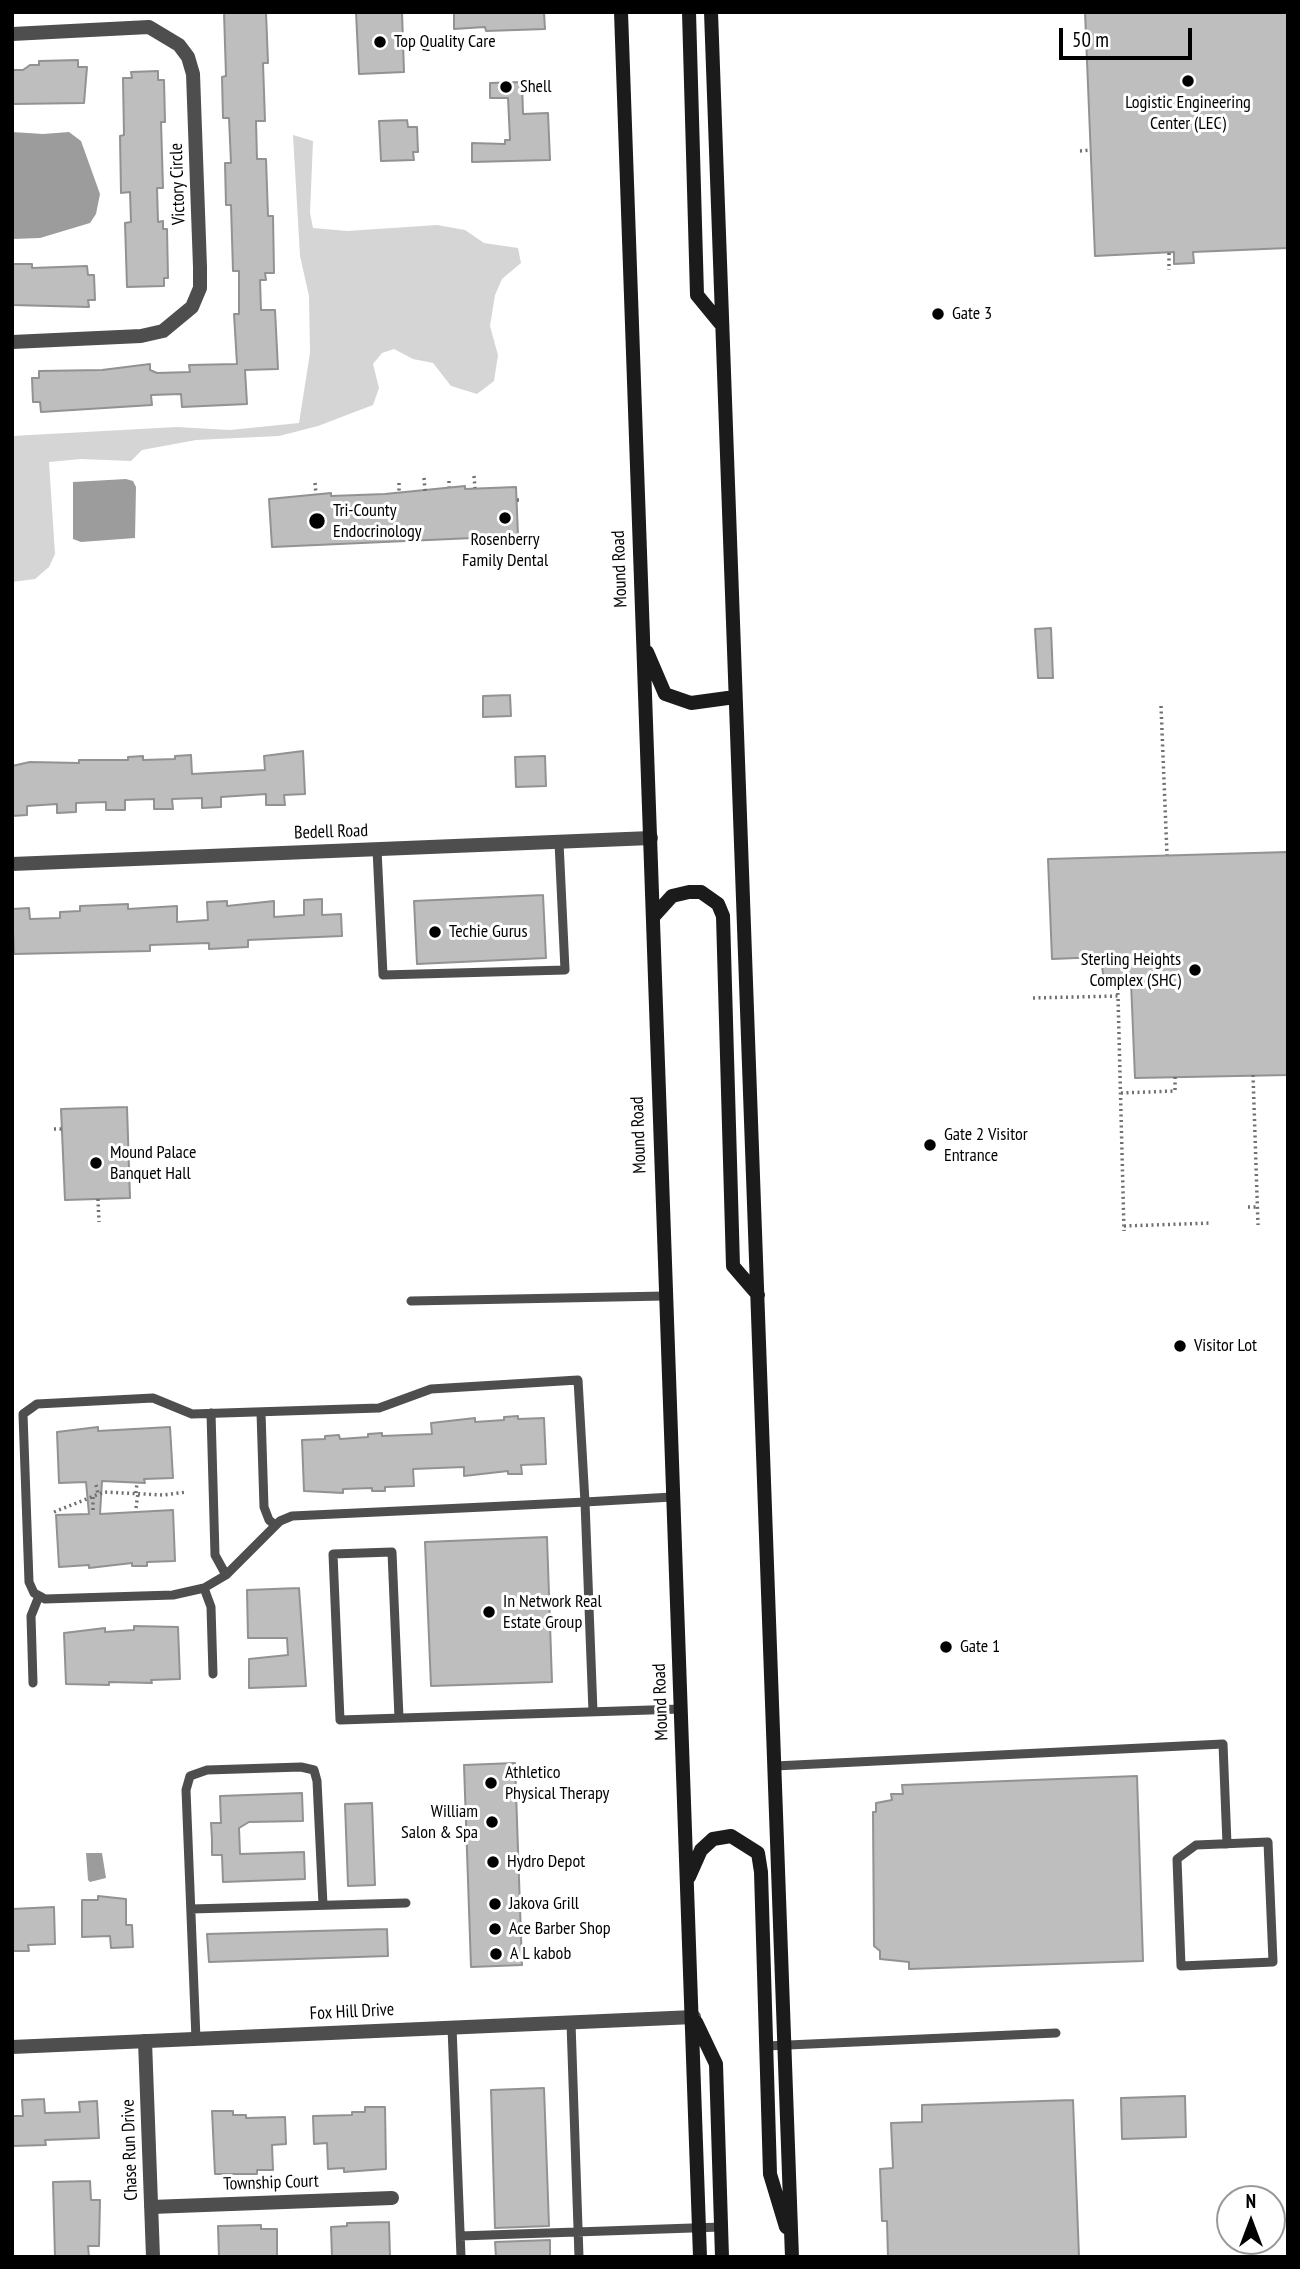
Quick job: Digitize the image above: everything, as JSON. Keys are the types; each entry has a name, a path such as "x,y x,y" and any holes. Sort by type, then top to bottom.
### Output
{"main road":[{"name":"Mound Road","path":"621,12 651,838 652,950 694,2017 700,2257"},
{"path":"689,12 697,295 720,323"},
{"path":"711,12 720,323 792,2251"},
{"path":"643,641 665,694 691,703 735,697"},
{"path":"653,917 672,896 689,892 701,892 718,904 723,916 733,1266 758,1295"},
{"path":"687,1880 701,1850 713,1839 731,1836 758,1853 761,1872 770,2174 792,2251"},
{"path":"694,2017 716,2064 722,2257"}],"street":[{"name":"Victory Circle","path":"12,34 149,27 179,45 188,57 192,74 200,288 192,307 163,331 141,336 12,342"},
{"name":"Bedell Road","path":"12,864 651,838"},
{"name":"Fox Hill Drive","path":"12,2047 694,2017"},
{"name":"Chase Run Drive","path":"145,2041 153,2257"},
{"name":"Township Court","path":"151,2207 392,2198"}],"lane":[{"path":"377,849 383,975 565,970 559,842"},
{"path":"411,1301 665,1297"},
{"path":"593,1712 585,1502 578,1380 431,1389 379,1408 187,1413 153,1398 37,1404 26,1410 21,1420 29,1582 39,1597 51,1600 173,1595 204,1588 226,1574 275,1525 292,1516 585,1502 672,1497"},
{"path":"261,1412 264,1507 269,1520 275,1525"},
{"path":"211,1413 215,1555 226,1574"},
{"path":"398,1718 392,1552 333,1554 340,1720 681,1709"},
{"path":"204,1588 211,1607 213,1674"},
{"path":"33,1683 31,1616 39,1597"},
{"path":"775,1766 1223,1744 1227,1844"},
{"path":"196,2039 186,1790 190,1776 207,1770 301,1766 314,1770 317,1781 323,1905"},
{"path":"1268,1842 1273,1962 1181,1966 1177,1859 1196,1845 1227,1844 1268,1842"},
{"path":"191,1909 406,1903"},
{"path":"571,2023 579,2257"},
{"path":"452,2027 461,2257"},
{"path":"766,2046 1056,2033"},
{"path":"460,2236 721,2227"}],"path":[{"path":"1080,150 1091,150"},
{"path":"1168,253 1169,270"},
{"path":"474,476 475,488"},
{"path":"424,478 425,491"},
{"path":"315,482 316,494"},
{"path":"399,483 399,492"},
{"path":"1161,706 1167,855"},
{"path":"1117,982 1124,1228 1212,1223"},
{"path":"1033,998 1118,996"},
{"path":"1249,1220 1258,1222 1253,1075"},
{"path":"1120,1093 1175,1091 1175,1077"},
{"path":"54,1129 62,1129"},
{"path":"98,1199 99,1222"},
{"path":"1248,1207 1257,1207"},
{"path":"136,1508 137,1483"},
{"path":"96,1485 98,1494"},
{"path":"54,1512 70,1503 98,1494 187,1492"},
{"path":"93,1497 93,1510"}],"shaded area":[{"path":"12,132 69,132 81,141 100,194 96,214 90,223 40,238 12,239"},
{"path":"293,135 313,141 310,213 313,228 347,231 437,225 465,230 484,243 518,248 521,263 502,279 495,295 490,326 498,355 494,381 477,394 451,386 433,363 413,359 394,349 382,353 373,364 379,388 373,405 318,426 279,436 196,440 142,450 131,461 81,459 49,462 55,554 49,567 35,579 12,582 12,436 177,427 230,430 299,423 310,353 309,296 300,256"},
{"path":"126,479 133,481 136,487 135,538 81,542 73,539 73,482"},
{"path":"86,1853 102,1853 106,1878 90,1882 88,1880"}],"building":[{"path":"224,12 266,12 268,63 263,63 265,121 256,121 257,159 266,159 268,216 273,216 274,273 265,273 266,280 260,280 261,310 275,310 278,369 245,370 247,404 182,407 181,394 151,395 152,405 41,412 40,402 33,402 32,378 39,378 39,371 102,370 150,364 150,370 157,373 190,372 189,365 237,364 234,314 239,314 239,271 233,271 231,205 226,205 225,163 231,163 229,118 223,118 222,77 226,76"},
{"name":"Top Quality Care","path":"356,12 402,12 404,72 359,74"},
{"path":"454,12 544,12 545,29 454,29"},
{"name":"Logistic Engineering Center (LEC)","path":"1085,12 1288,12 1288,248 1193,252 1194,263 1174,264 1174,252 1095,256"},
{"path":"78,60 78,67 87,67 84,103 12,104 12,70 39,65 39,61"},
{"path":"158,71 158,80 164,80 165,122 161,122 163,188 157,188 158,222 163,221 163,229 167,229 168,278 164,278 164,286 127,287 125,223 131,222 130,192 121,193 123,78 132,78 131,72"},
{"path":"522,82 523,114 548,113 550,160 472,162 472,143 505,144 505,140 510,140 508,98 490,98 490,83"},
{"path":"407,120 408,127 417,127 418,152 413,152 414,160 381,161 379,121"},
{"path":"12,264 32,264 32,268 87,266 88,275 94,275 95,300 88,300 89,307 12,305"},
{"path":"465,486 465,489 516,487 518,536 272,547 269,499 331,493 331,496 385,494"},
{"path":"1051,628 1053,678 1038,678 1035,629"},
{"path":"510,695 511,716 483,717 483,696"},
{"path":"303,751 305,794 284,795 285,805 266,805 266,794 221,797 221,807 202,808 202,798 172,799 173,809 154,809 154,799 125,800 125,810 106,810 106,802 76,803 76,812 57,813 57,804 27,806 27,815 12,816 12,766 30,762 128,760 128,757 143,756 143,760 175,759 175,756 191,755 192,774 265,770 264,756"},
{"path":"545,756 546,786 516,787 515,757"},
{"name":"Sterling Heights Complex (SHC)","path":"1288,852 1288,1075 1135,1078 1131,982 1104,983 1101,957 1052,959 1048,859"},
{"path":"543,895 546,958 417,964 414,901"},
{"path":"322,899 322,915 341,914 342,936 248,940 248,947 209,949 209,943 150,945 150,951 14,954 12,909 29,908 30,919 60,918 60,912 80,911 80,906 128,904 128,909 177,906 177,922 208,920 207,902 227,901 227,906 274,901 274,917 304,915 304,900"},
{"name":"Mound Palace Banquet Hall","path":"127,1107 130,1198 65,1200 61,1109"},
{"path":"518,1416 518,1419 544,1418 546,1464 521,1465 522,1474 508,1474 508,1471 464,1476 464,1467 413,1469 414,1486 385,1487 385,1491 372,1491 372,1488 343,1489 343,1493 304,1491 302,1440 339,1435 340,1439 368,1437 368,1434 382,1433 382,1436 432,1434 431,1423 475,1418 475,1422 504,1420 504,1417"},
{"path":"98,1427 98,1431 170,1427 173,1478 144,1479 145,1483 102,1481 100,1514 173,1510 175,1561 147,1562 147,1566 132,1566 132,1563 89,1568 89,1565 59,1567 56,1515 89,1514 86,1482 59,1483 57,1432"},
{"name":"In Network Real Estate Group","path":"547,1537 552,1682 431,1686 425,1542"},
{"path":"299,1588 306,1686 249,1688 249,1659 288,1655 287,1638 248,1638 247,1590"},
{"path":"134,1626 178,1627 180,1679 151,1680 152,1683 109,1682 109,1685 66,1684 64,1633 105,1628 105,1632 134,1630"},
{"path":"515,1763 522,1965 471,1967 464,1765"},
{"path":"1137,1776 1143,1961 909,1969 909,1962 880,1959 880,1951 874,1946 873,1812 876,1812 876,1803 892,1800 891,1794 903,1794 902,1785"},
{"path":"302,1793 303,1821 249,1822 239,1828 240,1854 304,1852 305,1879 223,1882 222,1855 212,1855 211,1823 221,1823 220,1796"},
{"path":"372,1803 375,1885 348,1886 345,1804"},
{"path":"98,1896 126,1899 126,1925 132,1925 133,1947 111,1948 110,1936 82,1937 82,1900 98,1900"},
{"path":"54,1907 55,1944 28,1945 29,1951 12,1951 12,1909"},
{"path":"387,1929 388,1956 209,1962 207,1934"},
{"path":"544,2088 549,2226 495,2228 491,2090"},
{"path":"1185,2096 1186,2137 1122,2139 1121,2098"},
{"path":"44,2099 45,2113 80,2112 79,2102 97,2101 99,2138 45,2140 46,2145 12,2146 12,2116 23,2116 22,2100"},
{"path":"1073,2100 1079,2257 888,2257 887,2221 882,2221 880,2169 893,2168 891,2123 922,2122 922,2105"},
{"path":"365,2107 385,2107 386,2169 344,2172 344,2168 328,2169 327,2143 314,2144 313,2116 352,2115 352,2112 365,2112"},
{"path":"212,2111 233,2111 233,2115 246,2115 246,2118 285,2117 286,2144 272,2145 273,2170 257,2170 257,2174 215,2174"},
{"path":"90,2181 91,2200 100,2200 99,2246 88,2246 89,2257 55,2257 53,2182"},
{"path":"389,2222 390,2257 332,2257 331,2227 347,2226 347,2223"},
{"path":"261,2225 261,2229 277,2229 277,2257 219,2257 218,2226"},
{"path":"550,2240 550,2257 496,2257 495,2242"}],"place":[{"name":"Top Quality Care","path":"380,42"},
{"name":"Logistic Engineering Center (LEC)","path":"1188,81"},
{"name":"Shell","path":"506,87"},
{"name":"Gate 3","path":"938,314"},
{"name":"Rosenberry Family Dental","path":"505,518"},
{"name":"Tri-County Endocrinology","path":"317,521"},
{"name":"Techie Gurus","path":"435,932"},
{"name":"Sterling Heights Complex (SHC)","path":"1195,970"},
{"name":"Gate 2 Visitor Entrance","path":"930,1145"},
{"name":"Mound Palace Banquet Hall","path":"96,1163"},
{"name":"Visitor Lot","path":"1180,1346"},
{"name":"In Network Real Estate Group","path":"489,1612"},
{"name":"Gate 1","path":"946,1647"},
{"name":"Athletico Physical Therapy","path":"491,1783"},
{"name":"William Salon & Spa","path":"492,1822"},
{"name":"Hydro Depot","path":"493,1862"},
{"name":"Jakova Grill","path":"495,1904"},
{"name":"Ace Barber Shop","path":"495,1929"},
{"name":"A L kabob","path":"496,1954"}]}
